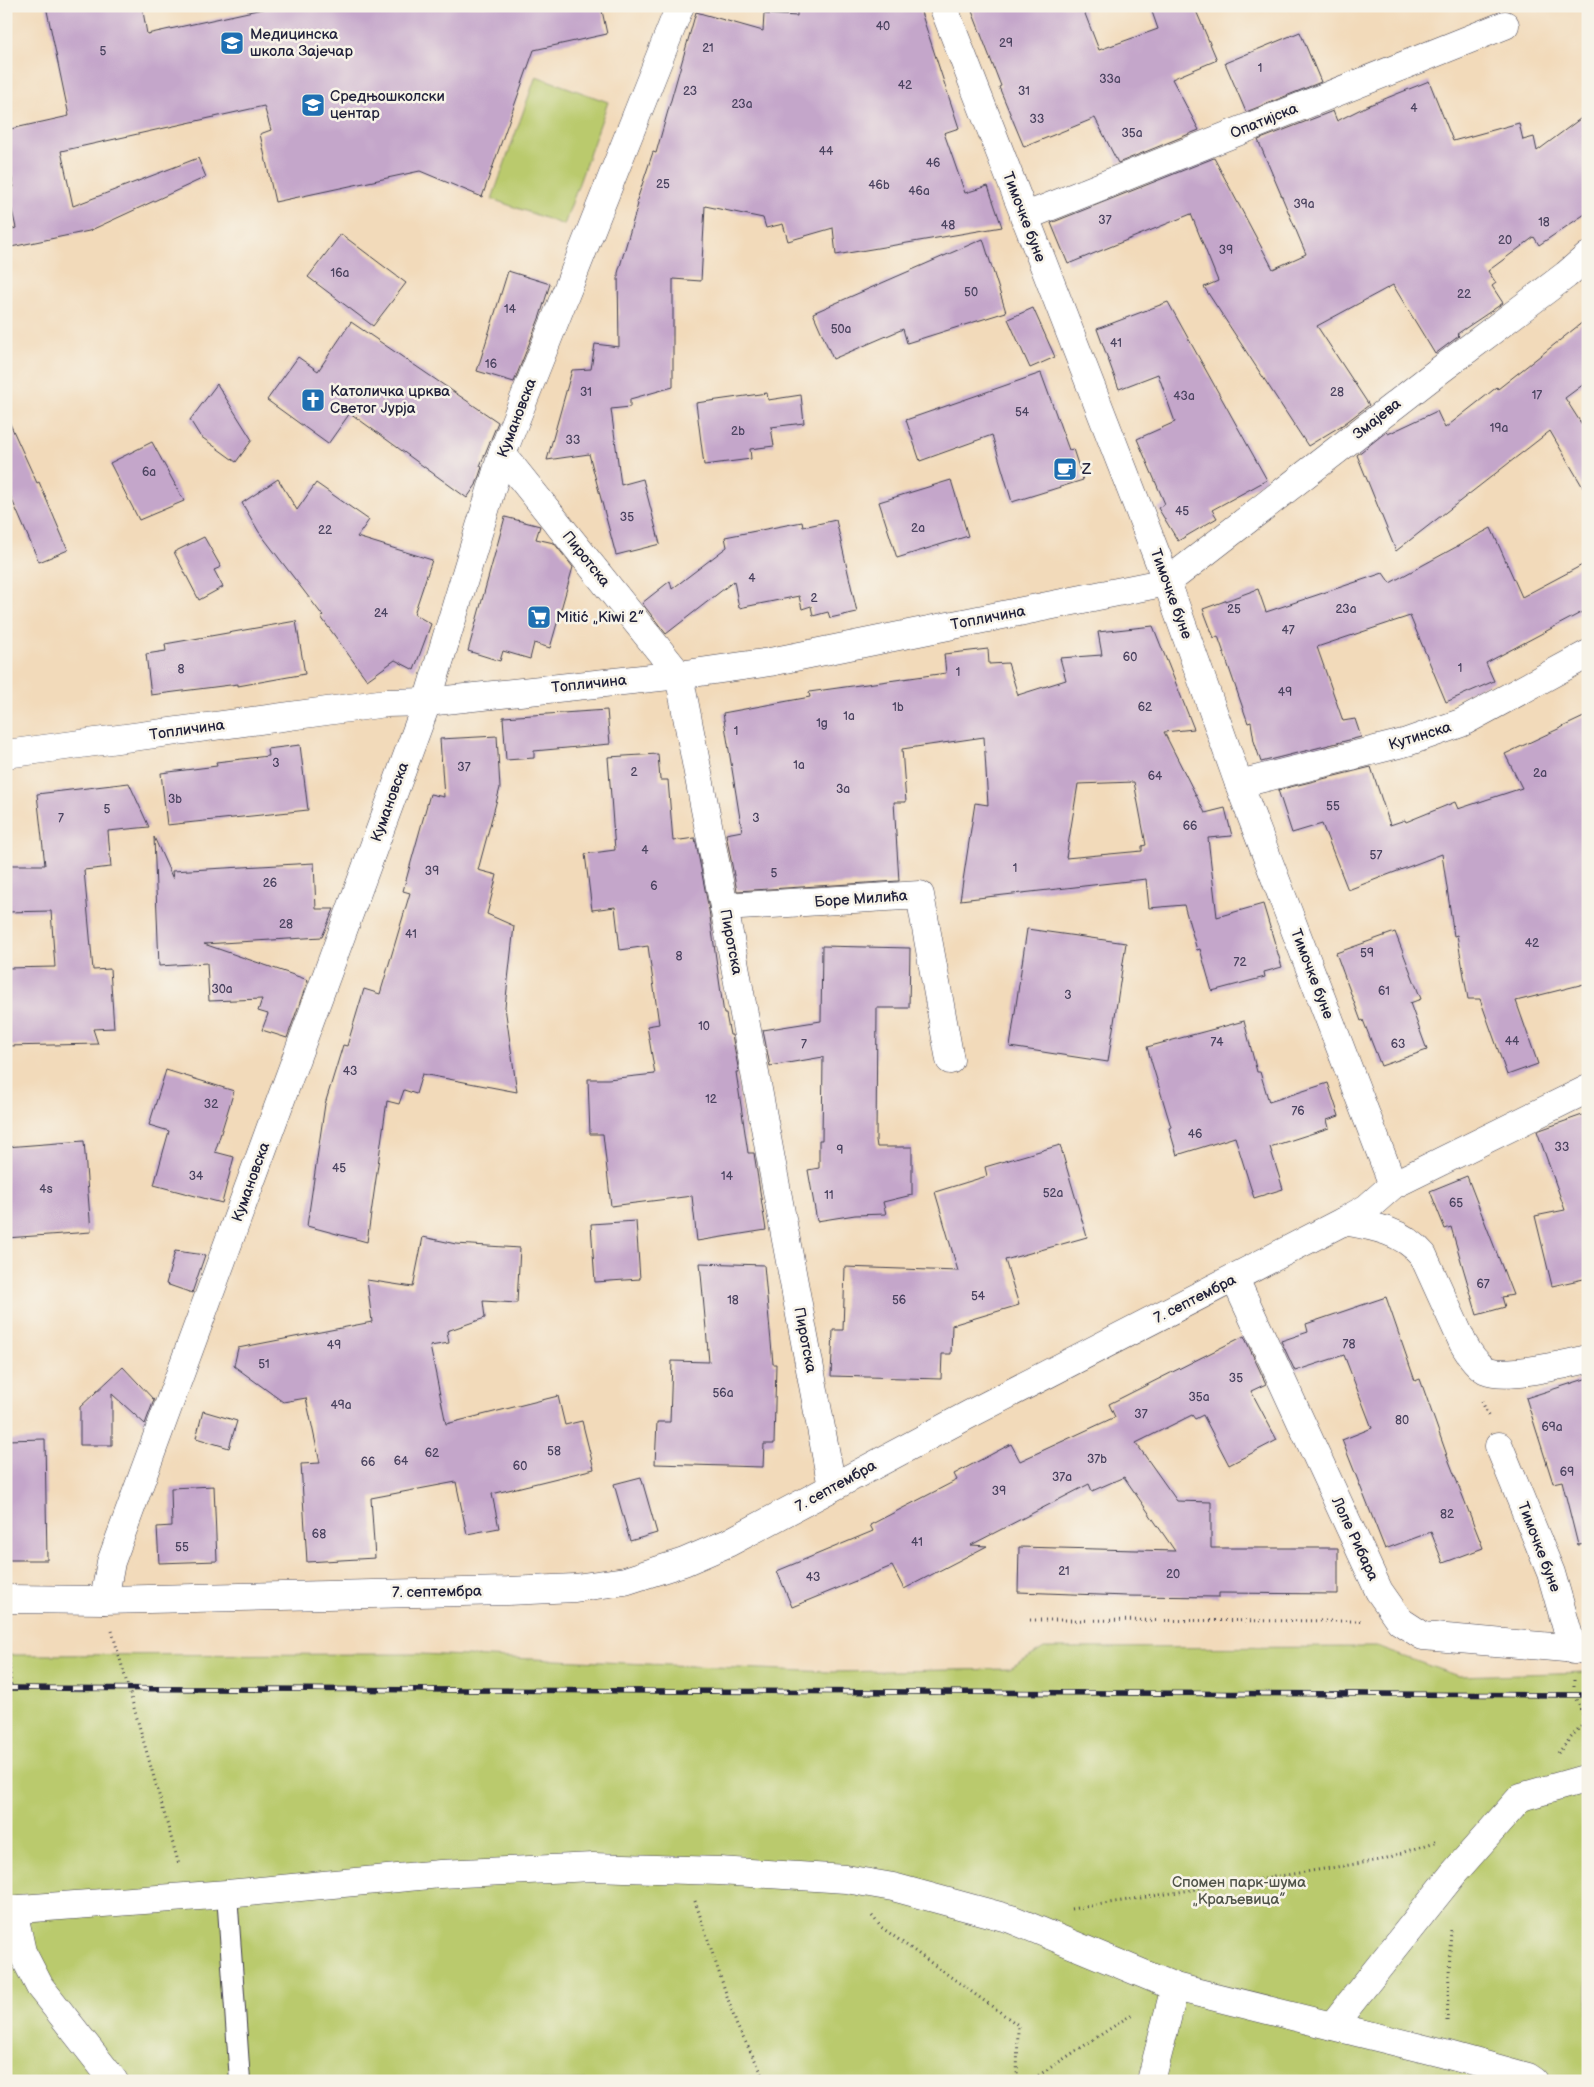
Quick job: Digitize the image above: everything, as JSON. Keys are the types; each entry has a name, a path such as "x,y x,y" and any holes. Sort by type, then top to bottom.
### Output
{"street":[{"name":"Кумановска","path":"104,1600 111,1562 427,702 502,454 680,6"},
{"name":"Тимочке буне","path":"943,6 1167,582 1239,784 1394,1184"},
{"name":"Опатијска","path":"1024,217 1505,25"},
{"name":"Змајева","path":"1167,582 1432,376 1566,275 1588,256"},
{"name":"Пиротска","path":"502,454 679,675 832,1487"},
{"name":"Топличина","path":"6,754 386,703 427,702 679,675 770,662 1167,582"},
{"name":"Кутинска","path":"1239,784 1407,742 1461,723 1588,654"},
{"name":"Боре Милића","path":"724,907 920,895 950,1060"},
{"name":"7. септембра","path":"6,1599 104,1600 575,1588 625,1581 684,1562 728,1543 970,1414 1235,1279 1344,1221 1367,1208 1394,1184 1588,1089"},
{"path":"1344,1221 1386,1231 1401,1236 1414,1244 1423,1255 1462,1343 1468,1353 1486,1369 1496,1372 1513,1372 1588,1359"},
{"name":"Лоле Рибара","path":"1235,1279 1379,1591 1400,1621 1423,1636 1580,1650"},
{"name":"Тимочке буне","path":"1499,1446 1580,1650"},
{"path":"1332,2026 1454,1873 1521,1797 1588,1778"},
{"path":"114,2081 40,1986 22,1952 10,1910 227,1894 440,1874 593,1867 846,1879 894,1887 1011,1919 1175,1987 1446,2054 1528,2077 1534,2081"},
{"path":"1151,2081 1175,1987"}],"lane":[{"path":"227,1894 240,2081"}],"path":[{"path":"1486,1369 1479,1392 1499,1446"},
{"path":"104,1600 188,1897"},
{"path":"1030,1620 1400,1621"},
{"path":"6,1693 11,1688 7,1627"},
{"path":"1580,1650 1574,1695 1588,1725"},
{"path":"1070,1909 1381,1860 1446,1838"},
{"path":"684,1870 737,2026 766,2081"},
{"path":"846,1879 862,1905 881,1927 1018,2024 1017,2081"},
{"path":"1446,2054 1452,1921"},
{"path":"1030,2081 1135,2013"}],"green space":[{"path":"536,76 608,102 564,225 492,199"},
{"name":"Спомен парк-шума „Краљевица”","path":"1376,1647 1458,1676 1588,1672 1588,2081 6,2081 6,1655 420,1654 829,1672 1010,1669 1044,1648"}],"building":[{"path":"46,6 142,6 147,34 276,6 601,6 607,34 534,50 482,197 420,171 275,202 260,134 271,130 264,106 61,151 73,206 198,158 206,177 89,231 6,248 6,231 16,228 7,188 14,187 6,153 6,130 69,116"},
{"path":"797,6 919,6 959,128 944,133 965,193 988,186 1002,227 836,255 833,228 788,241 783,224 766,228 763,218 705,206 701,281 673,279 673,387 630,399 630,407 611,409 621,485 643,479 660,544 616,555 589,454 547,460 572,370 591,369 595,344 619,347 618,273 638,204 636,203 653,152 656,153 696,12 763,31 764,14 797,16"},
{"path":"970,6 1082,6 1099,50 1158,29 1150,6 1194,6 1217,60 1172,79 1199,130 1118,163 1095,118 1024,147 999,87 1001,86"},
{"path":"1300,32 1321,82 1246,112 1225,63"},
{"path":"1429,81 1453,141 1519,123 1523,140 1534,137 1537,151 1588,113 1588,212 1539,245 1534,237 1488,271 1496,283 1492,286 1503,303 1457,334 1459,336 1435,354 1393,285 1317,326 1369,405 1344,424 1308,446 1204,287 1218,281 1191,214 1068,264 1051,223 1214,158 1273,269 1306,254 1258,140 1333,111 1337,121 1367,106"},
{"path":"341,234 406,283 373,326 308,277"},
{"path":"983,239 1006,312 907,343 903,329 833,359 813,313"},
{"path":"508,271 550,284 540,316 514,382 477,371"},
{"path":"1168,302 1267,480 1212,510 1217,518 1178,541 1158,508 1165,504 1137,439 1175,422 1158,374 1119,389 1097,329"},
{"path":"1033,308 1055,357 1030,368 1008,319"},
{"path":"1588,318 1588,381 1565,398 1588,434 1588,496 1550,431 1396,551 1357,455 1386,432 1388,434 1437,411 1445,428"},
{"path":"351,322 498,422 480,466 482,467 476,485 467,498 350,413 328,444 267,400 298,357 318,371"},
{"path":"1041,373 1069,450 1073,449 1083,480 1012,502 992,435 920,461 906,420"},
{"path":"217,384 252,440 236,462 200,436 190,420"},
{"path":"767,393 768,400 801,395 804,423 771,427 774,446 750,449 751,459 704,465 696,403"},
{"path":"6,415 37,483 39,482 68,550 39,562 6,486"},
{"path":"152,442 184,501 139,520 110,463"},
{"path":"278,479 297,510 316,483 369,520 357,537 432,560 414,614 431,624 414,670 395,660 367,680 321,617 323,616 259,532 242,503"},
{"path":"951,480 968,536 897,558 879,502"},
{"path":"505,517 540,526 536,539 554,543 573,567 550,648 534,643 530,659 503,651 500,661 468,651"},
{"path":"836,520 857,612 830,618 828,612 813,616 811,606 802,609 799,596 739,608 734,581 666,634 642,603 670,581 672,589 727,547 725,537 802,522 803,527"},
{"path":"1491,528 1522,597 1588,562 1588,609 1486,663 1494,681 1446,702 1410,616 1317,647 1343,721 1355,719 1361,737 1261,762 1254,741 1251,722 1248,723 1218,636 1214,638 1203,609 1258,589 1266,612 1383,573 1390,583"},
{"path":"204,537 221,567 214,570 223,587 199,600 174,552"},
{"path":"296,621 305,674 238,686 238,684 151,695 146,654 166,651 165,644"},
{"path":"1153,626 1194,729 1164,732 1205,813 1225,808 1232,836 1208,838 1217,917 1263,904 1282,967 1264,972 1265,977 1212,991 1200,949 1197,950 1184,905 1149,908 1146,879 960,900 975,803 988,805 984,737 902,749 906,802 894,802 899,881 737,891 726,834 742,831 723,713 810,697 809,692 946,673 944,654 988,649 989,664 1008,663 1018,695 1066,680 1060,658 1102,655 1098,632","holes":["1134,782 1146,845 1142,846 1142,851 1066,858 1078,784"]},
{"path":"607,710 610,744 534,751 534,758 506,760 503,717"},
{"path":"1588,715 1588,983 1516,1001 1538,1064 1507,1075 1480,999 1468,999 1457,935 1454,936 1442,854 1348,890 1322,824 1292,833 1278,790 1371,767 1390,825 1405,820 1406,822 1455,802 1458,809 1522,788 1505,754"},
{"path":"497,736 500,788 478,870 497,875 487,914 514,926 505,1007 517,1092 422,1074 416,1094 404,1090 399,1104 387,1101 367,1242 307,1226 325,1104 343,1045 347,1046 364,989 380,994 410,893 403,891 430,794 444,797 440,739"},
{"path":"300,745 308,810 167,825 161,773 217,766 216,762 268,756 267,749"},
{"path":"658,754 660,780 668,780 673,841 695,838 709,910 724,1014 726,1014 730,1035 732,1035 739,1072 736,1072 748,1153 754,1153 766,1230 697,1241 692,1196 611,1206 603,1134 590,1134 588,1079 655,1074 647,1026 659,1024 648,946 620,950 615,907 592,910 585,854 615,850 608,757"},
{"path":"129,783 149,827 108,831 111,867 84,870 93,970 110,969 114,1028 93,1029 98,1044 6,1046 6,968 55,967 51,911 6,912 6,865 45,865 37,794"},
{"path":"154,837 173,879 172,871 314,863 316,909 334,909 322,937 204,944 308,980 287,1038 262,1030 268,1014 258,1011 262,999 209,1001 207,963 159,966"},
{"path":"1027,929 1126,943 1108,1062 1010,1047"},
{"path":"1395,932 1421,999 1410,1003 1427,1050 1381,1066 1363,1020 1361,1021 1336,953"},
{"path":"822,946 910,948 909,1008 877,1008 877,1147 912,1147 912,1195 883,1202 886,1214 855,1215 817,1221 808,1170 819,1168 819,1140 822,1140 823,1057 770,1066 763,1030 821,1021"},
{"path":"1244,1021 1257,1072 1260,1072 1269,1102 1328,1083 1339,1116 1327,1120 1329,1128 1270,1147 1283,1189 1254,1198 1235,1137 1177,1155 1169,1128 1171,1127 1147,1047"},
{"path":"166,1070 234,1091 215,1152 234,1157 222,1203 154,1185 169,1131 149,1125"},
{"path":"1588,1113 1588,1278 1552,1286 1535,1216 1565,1210 1537,1131"},
{"path":"84,1141 91,1232 6,1238 6,1147"},
{"path":"1060,1145 1087,1237 1005,1260 1019,1305 952,1325 951,1354 942,1354 941,1379 831,1376 833,1330 843,1330 845,1267 958,1271 935,1192 987,1176 985,1167"},
{"path":"1467,1176 1513,1295 1502,1297 1505,1307 1477,1315 1451,1227 1445,1229 1430,1191"},
{"path":"636,1221 640,1279 595,1282 591,1224"},
{"path":"423,1237 456,1244 520,1248 517,1303 483,1301 485,1318 447,1331 449,1343 430,1346 446,1424 558,1396 565,1425 582,1421 594,1469 492,1494 499,1528 467,1534 456,1482 371,1498 375,1558 307,1562 301,1464 320,1463 306,1398 283,1402 234,1366 238,1348 372,1322 367,1280 413,1287"},
{"path":"175,1251 205,1255 192,1293 166,1284"},
{"path":"700,1263 764,1265 773,1364 776,1364 774,1444 764,1444 763,1467 655,1464 657,1422 670,1422 672,1361 709,1362"},
{"path":"1386,1297 1415,1381 1420,1379 1483,1548 1443,1563 1431,1532 1385,1549 1342,1440 1372,1428 1344,1355 1295,1371 1281,1341 1308,1332 1306,1324"},
{"path":"1244,1336 1266,1384 1251,1391 1277,1440 1229,1465 1203,1415 1195,1419 1192,1415 1136,1443 1177,1501 1211,1502 1211,1548 1338,1548 1338,1594 1219,1593 1219,1597 1018,1592 1019,1547 1175,1551 1124,1477 1092,1491 1089,1484 971,1545 987,1546 904,1589 892,1566 792,1607 777,1571 873,1531 870,1525 957,1480 954,1474 1011,1444 1020,1461 1115,1417 1109,1404"},
{"path":"123,1367 154,1400 145,1424 112,1394 112,1445 80,1445 80,1407"},
{"path":"1588,1378 1588,1544 1578,1545 1562,1481 1553,1483 1526,1398"},
{"path":"203,1411 237,1421 229,1448 196,1438"},
{"path":"45,1439 47,1560 6,1560 6,1440"},
{"path":"641,1477 657,1533 630,1541 614,1484"},
{"path":"214,1486 217,1561 159,1563 157,1527 172,1526 171,1488"}],"railway":[{"path":"6,1688 1588,1695"}],"place":[{"name":"Медицинска школа Зајечар","path":"232,43"},
{"name":"Средњошколски центар","path":"313,105"},
{"name":"Католичка црква Светог Јурја","path":"313,400"},
{"name":"Z","path":"1065,469"},
{"name":"Mitić „Kiwi 2”","path":"539,617"}]}
